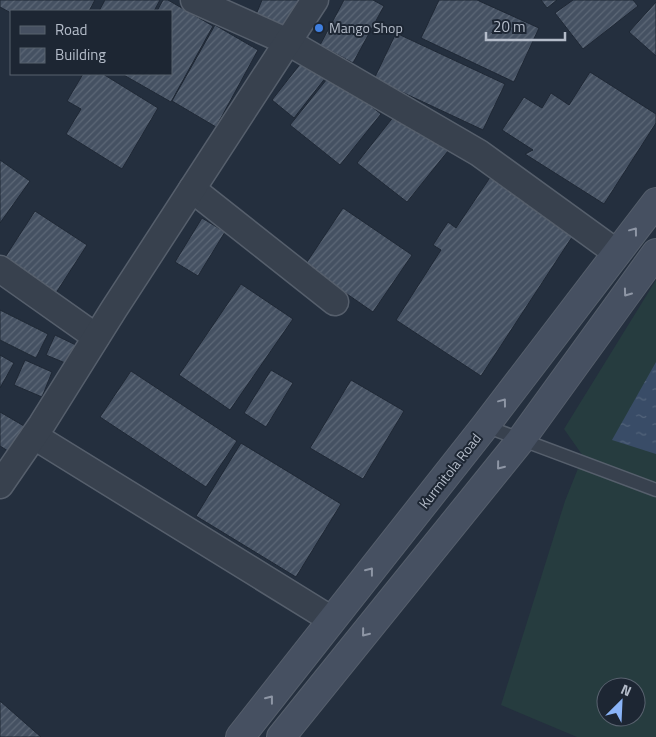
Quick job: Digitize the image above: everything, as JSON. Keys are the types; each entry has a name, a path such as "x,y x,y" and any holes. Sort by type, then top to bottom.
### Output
{"main road":[{"name":"Kurmitola Road","path":"240,737 485,426 656,202"},
{"path":"281,737 520,441 656,253"}],"street":[{"path":"194,0 288,42 479,152 617,253"},
{"path":"0,485 34,436 96,337 315,0"},
{"path":"192,189 335,302"},
{"path":"0,269 96,337"},
{"path":"34,436 332,620"}],"lane":[{"path":"485,426 520,441 656,490"}],"green space":[{"path":"656,280 656,737 577,737 501,705 565,501 583,456 564,429"}],"water":[{"path":"656,362 656,454 612,440"}],"building":[{"path":"0,0 95,0 90,10 10,10 10,12 0,7"},
{"path":"105,0 160,0 155,10 100,10"},
{"path":"163,0 168,0 213,26 171,102 124,75 172,75 172,10 158,10"},
{"path":"262,0 301,0 292,33 255,17"},
{"path":"344,0 373,0 384,6 353,63 320,45"},
{"path":"439,0 477,0 539,28 514,82 421,38"},
{"path":"541,0 557,0 547,8"},
{"path":"573,0 633,0 638,6 583,49 555,13"},
{"path":"656,2 656,56 629,32"},
{"path":"215,25 258,50 216,127 172,101"},
{"path":"396,33 505,84 483,130 374,79"},
{"path":"308,54 330,72 294,118 272,100"},
{"path":"590,72 656,114 656,123 604,204 525,154 533,150 502,130 524,97 542,108 551,93 569,105"},
{"path":"331,74 381,114 340,165 290,125"},
{"path":"82,75 105,75 158,108 122,169 66,134 81,109 67,101"},
{"path":"398,111 448,151 407,202 357,163"},
{"path":"0,160 30,181 0,223"},
{"path":"491,176 576,231 481,376 396,320 441,250 433,245 448,222 456,228"},
{"path":"343,208 412,255 373,312 305,265"},
{"path":"35,211 87,245 54,296 2,262"},
{"path":"202,218 225,232 198,276 175,262"},
{"path":"241,284 293,319 230,410 179,375"},
{"path":"0,310 48,334 36,358 0,340"},
{"path":"55,335 78,346 70,365 46,355"},
{"path":"0,355 14,363 0,388"},
{"path":"25,360 52,372 42,397 14,385"},
{"path":"271,370 293,383 266,427 244,413"},
{"path":"131,371 237,441 206,487 100,417"},
{"path":"351,380 404,411 363,479 310,448"},
{"path":"0,412 24,426 8,451 0,446"},
{"path":"241,443 341,504 296,577 196,516"},
{"path":"0,701 41,737 0,737"}],"place":[{"name":"Mango Shop","path":"319,28"}]}
